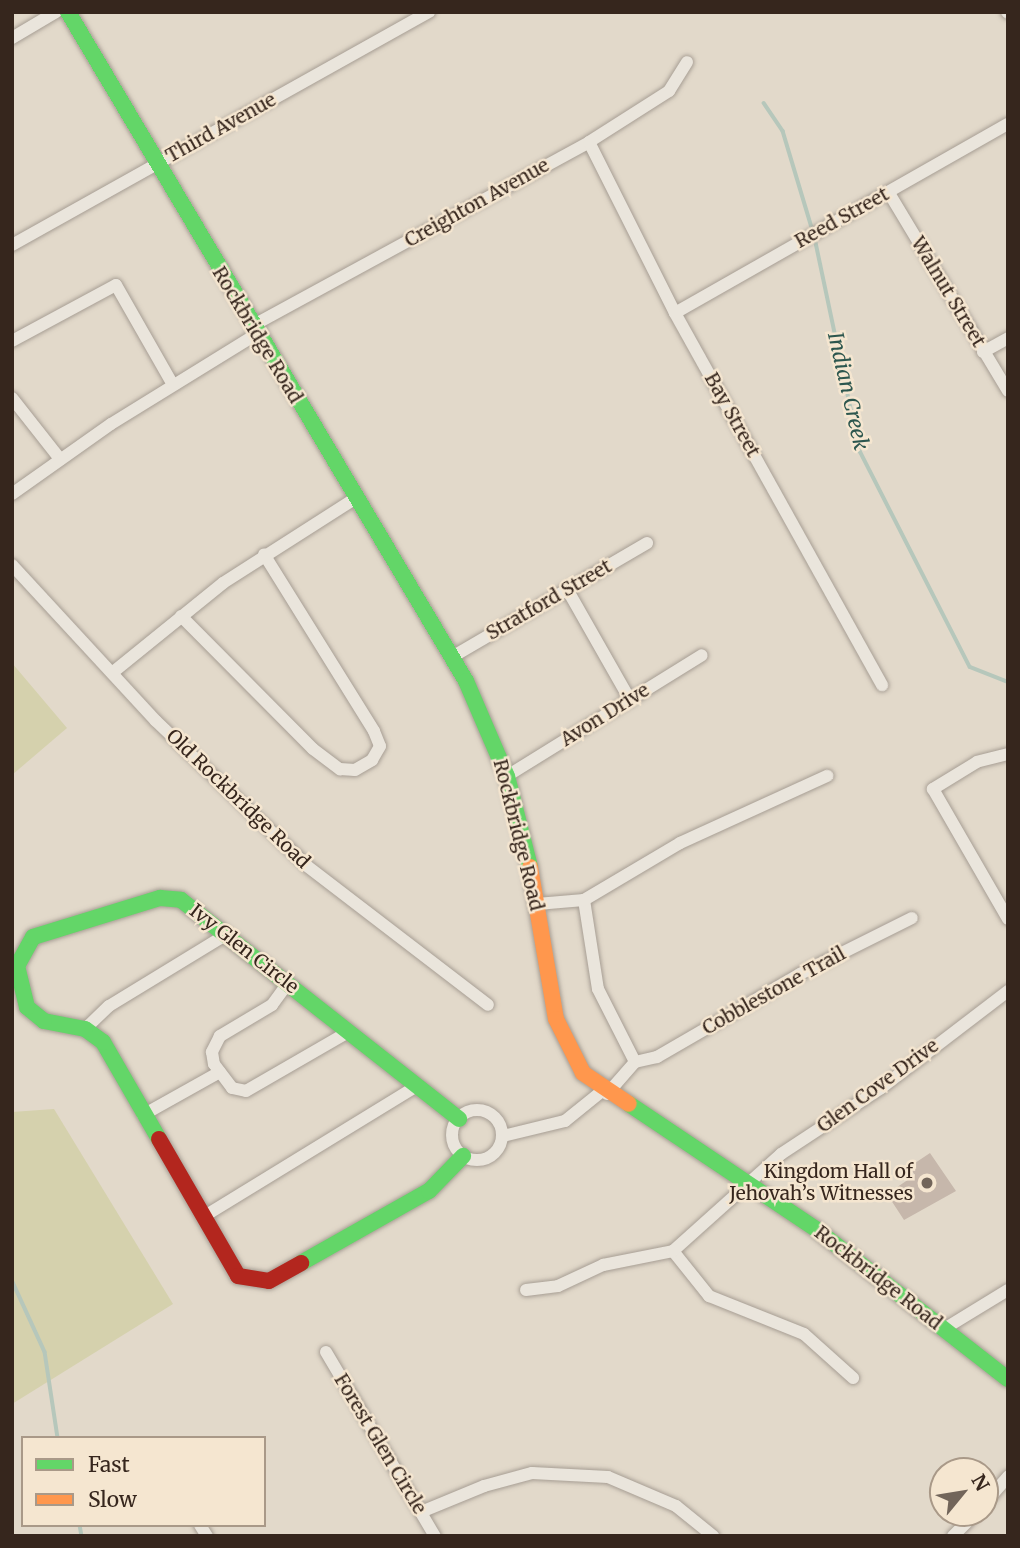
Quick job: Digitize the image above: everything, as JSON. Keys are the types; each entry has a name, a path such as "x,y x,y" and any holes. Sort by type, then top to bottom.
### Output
{"street":[{"path":"12,38 56,12"},
{"name":"Rockbridge Road","path":"68,12 154,166 452,657 508,776 537,904 556,1019 569,1053 605,1093 750,1184 1008,1379"},
{"name":"Third Avenue","path":"12,245 429,12"},
{"name":"Creighton Avenue","path":"12,494 254,330 589,142 669,91 687,62"},
{"name":"Reed Street","path":"675,313 1008,124"},
{"name":"Bay Street","path":"589,142 675,313 882,685"},
{"name":"Walnut Street","path":"889,193 1008,391"},
{"path":"12,341 116,285 173,385"},
{"path":"983,352 1008,338"},
{"path":"12,398 61,459"},
{"path":"112,673 264,554 356,498"},
{"name":"Stratford Street","path":"452,657 646,543"},
{"path":"181,617 313,750 340,769 355,770 372,760 380,746 374,731 264,554"},
{"name":"Old Rockbridge Road","path":"12,565 112,673 307,866 488,1005"},
{"path":"567,589 630,700"},
{"name":"Avon Drive","path":"508,776 702,655"},
{"path":"1008,754 977,762 933,789 1008,919"},
{"path":"537,904 584,900 680,843 827,776"},
{"name":"Ivy Glen Circle","path":"85,1029 44,1021 27,1007 17,966 33,937 160,898 181,900 459,1119"},
{"path":"584,900 598,989 607,1016 635,1062"},
{"name":"Cobblestone Trail","path":"605,1093 635,1062 657,1057 800,974 912,918"},
{"path":"227,934 108,1006 85,1029 103,1042 238,1276 270,1281 429,1191 463,1156"},
{"path":"288,983 272,1005 220,1035 212,1052 220,1072 232,1088 246,1091 350,1031"},
{"name":"Glen Cove Drive","path":"673,1251 781,1154 881,1088 1008,991"},
{"path":"143,1115 220,1072"},
{"path":"203,1217 417,1086"},
{"path":"502,1136 565,1121 605,1093"},
{"path":"474,1111 490,1114 502,1136 498,1150 485,1159 463,1156 453,1142 459,1119 474,1111"},
{"path":"526,1290 558,1286 603,1265 673,1251 709,1297 804,1334 853,1378"},
{"path":"944,1329 1008,1290"},
{"name":"Forest Glen Circle","path":"326,1352 435,1536"},
{"path":"421,1513 484,1486 532,1473 608,1477 676,1506 713,1536"}],"shaded area":[{"path":"12,663 67,728 12,775"},
{"path":"54,1109 173,1304 12,1404 12,1112"}],"building":[{"name":"Kingdom Hall of Jehovah’s Witnesses","path":"930,1153 956,1191 904,1220 887,1194 915,1175 909,1167"}],"waterway":[{"name":"Indian Creek","path":"764,103 783,131 813,231"},
{"name":"Indian Creek","path":"815,238 860,451 970,667 1008,682"},
{"path":"12,1280 45,1352 58,1436"},
{"path":"80,1527 82,1536"}],"traffic: fast":[{"path":"68,12 466,681 507,776 530,867"},
{"path":"159,1139 103,1042 85,1029 44,1021 27,1007 17,966 33,937 160,898 181,900 459,1119"},
{"path":"629,1104 817,1230 1008,1379"},
{"path":"301,1263 429,1191 463,1156"}],"traffic: slow":[{"path":"530,867 556,1019 583,1073 629,1104"}],"traffic: jam":[{"path":"159,1139 238,1276 269,1281 301,1263"}],"place":[{"name":"Kingdom Hall of Jehovah’s Witnesses","path":"927,1183"}]}
